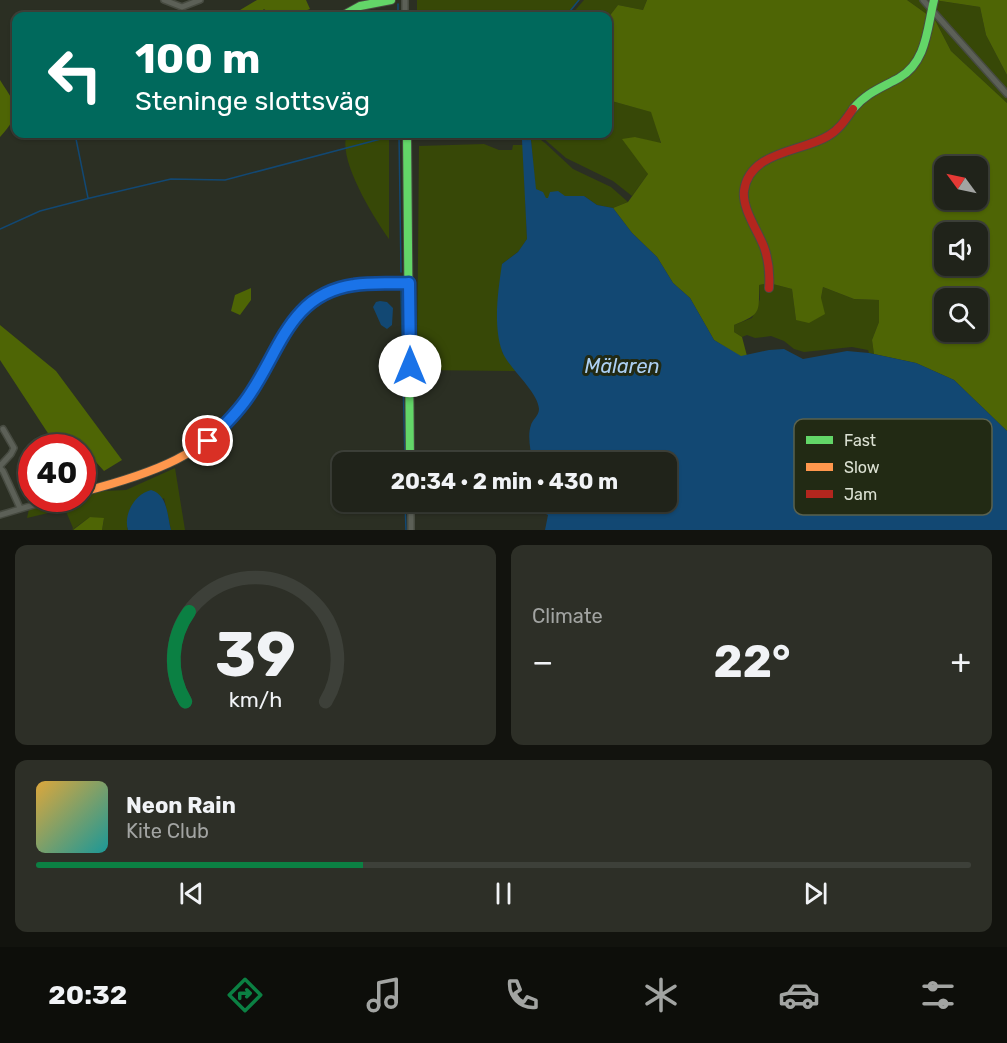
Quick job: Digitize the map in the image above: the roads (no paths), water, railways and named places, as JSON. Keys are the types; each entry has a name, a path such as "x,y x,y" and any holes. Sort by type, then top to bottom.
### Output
{"street":[{"path":"164,0 182,7 200,0"},
{"path":"349,12 360,6 391,0"},
{"path":"923,0 1007,94"},
{"path":"769,288 769,263 766,251 745,204 743,190 749,176 757,166 771,157 803,148 828,137 846,123 857,105 868,94 906,75 918,59 926,39 934,0"},
{"path":"407,138 410,452"},
{"path":"96,489 124,482 157,470 184,457 208,441 230,420 249,396 286,328 302,310 327,293 353,285 409,283"},
{"path":"3,429 14,448 0,467 18,504"},
{"path":"0,515 18,509"},
{"path":"411,512 411,530"}],"water":[{"name":"Mälaren","path":"522,140 531,140 536,189 543,192 546,198 550,192 558,191 565,196 584,196 597,205 613,208 632,233 657,257 673,283 690,298 714,340 741,356 784,349 803,359 847,351 869,353 916,363 954,380 1007,431 1007,530 545,530 548,515 542,512 677,512 677,452 531,452 529,434 539,409 534,395 505,358 499,341 497,319 502,264 518,252 527,239"},
{"path":"376,302 387,302 393,308 392,325 387,329 381,325 373,307"},
{"path":"151,490 161,496 164,501 171,530 128,530 127,518 132,505 145,492"}],"waterway":[{"path":"569,12 579,0"},
{"path":"398,4 398,12"},
{"path":"76,138 88,198"},
{"path":"0,229 40,211 90,198 171,179 225,180 384,138"},
{"path":"399,138 401,272"},
{"path":"401,291 405,452"},
{"path":"405,512 406,530"}]}
